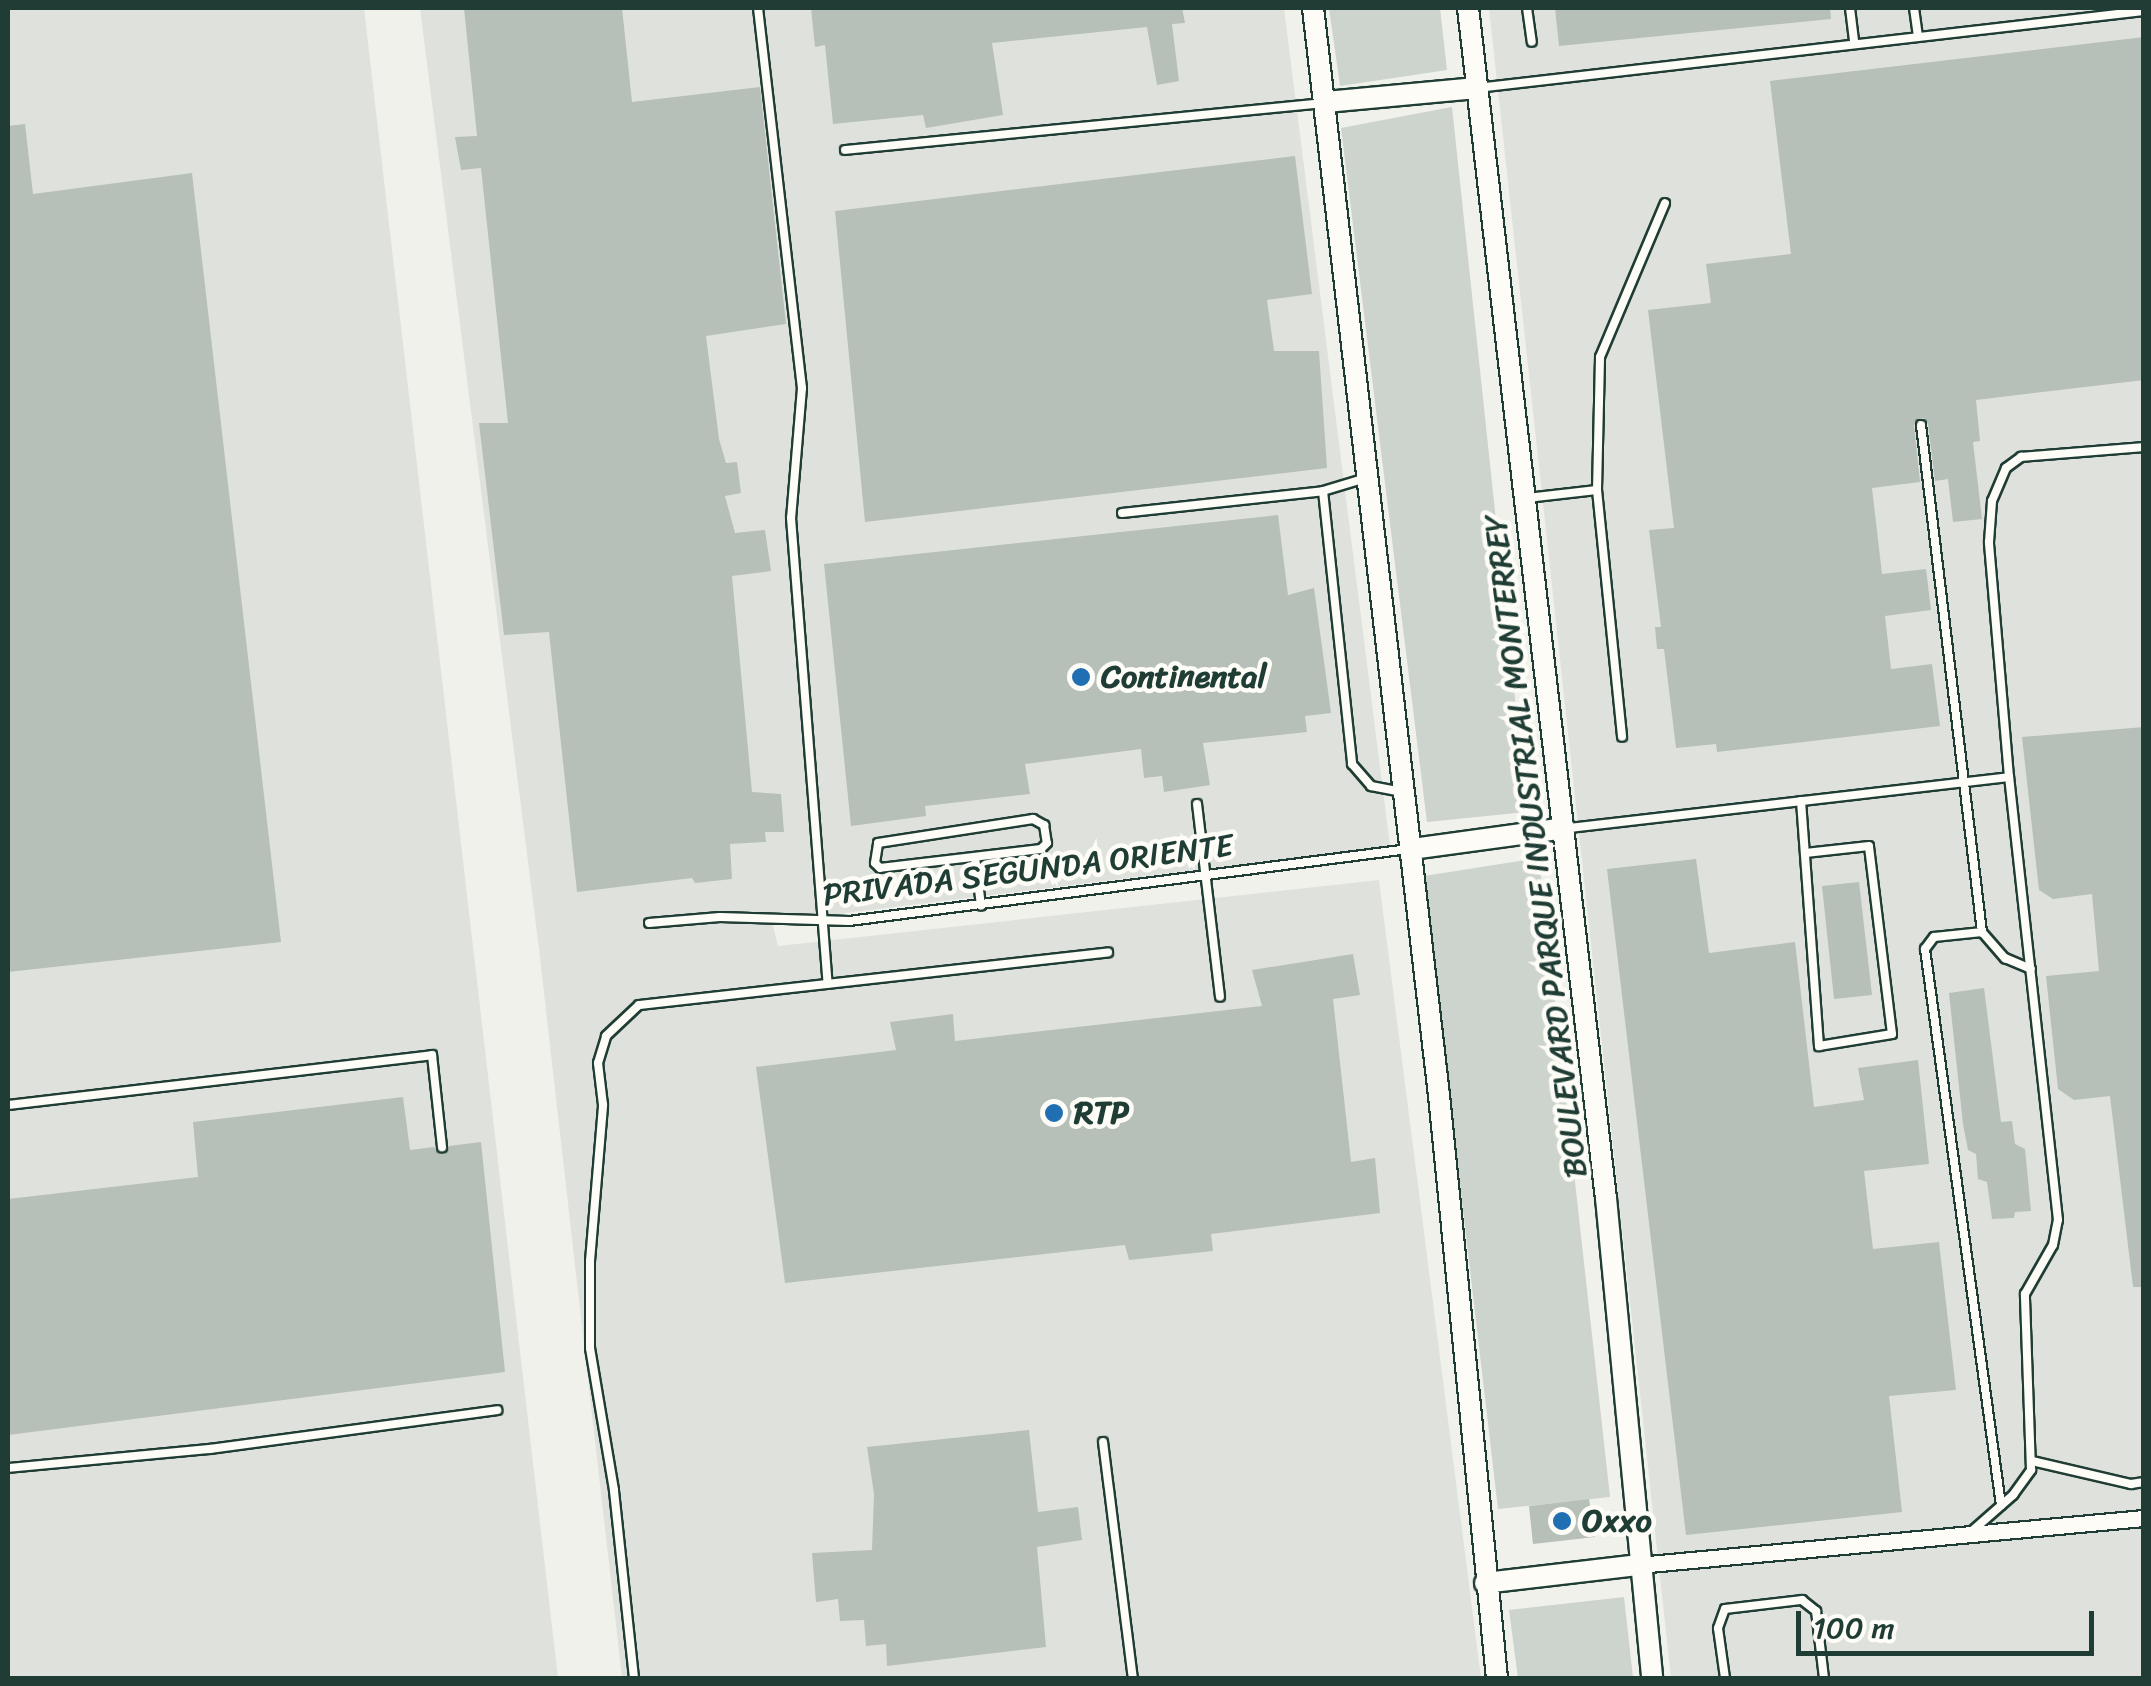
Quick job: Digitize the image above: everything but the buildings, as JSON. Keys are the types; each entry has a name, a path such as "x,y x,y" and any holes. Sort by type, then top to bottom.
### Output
{"street":[{"path":"1313,8 1406,793 1497,1678"},
{"name":"BOULEVARD PARQUE INDUSTRIAL MONTERREY","path":"1468,8 1606,1198 1638,1565 1652,1678"},
{"path":"1325,102 1477,88"},
{"path":"1412,849 1565,828"},
{"path":"1485,1583 2144,1518"}],"lane":[{"path":"758,8 802,388 791,518 820,869 820,922 828,984"},
{"path":"1527,8 1532,42"},
{"path":"1850,8 1854,42"},
{"path":"1914,8 1918,35"},
{"path":"1477,88 2144,11"},
{"path":"845,150 1325,102"},
{"path":"1622,737 1597,490 1600,357 1665,204"},
{"path":"1921,424 1982,932 2005,958 2030,969"},
{"path":"1969,1534 2021,1485 2032,1461 2024,1294 2053,1245 2058,1220 2009,776 1988,542 1998,482 2006,468 2021,457 2144,447"},
{"path":"1122,514 1323,491 1370,477"},
{"path":"1526,498 1597,490"},
{"path":"1323,491 1352,764 1370,786 1406,793"},
{"path":"1565,828 2009,776"},
{"path":"1802,800 1805,854 1819,1046 1892,1034 1869,846 1805,854"},
{"path":"1197,804 1209,876 1220,997"},
{"path":"1033,819 1044,825 1047,843 1041,850 975,857 880,868 874,863 874,848 878,843 1033,819"},
{"name":"PRIVADA SEGUNDA ORIENTE","path":"649,922 720,917 820,922 981,906 1412,849"},
{"path":"975,857 981,906"},
{"path":"1982,932 1934,937 1925,949 2001,1505"},
{"path":"634,1678 614,1490 590,1348 590,1260 604,1106 598,1063 606,1036 639,1005 1108,952"},
{"path":"8,1105 432,1055 442,1147"},
{"path":"8,1468 210,1448 497,1410"},
{"path":"1104,1442 1133,1678"},
{"path":"2032,1461 2131,1484 2144,1482"},
{"path":"1725,1678 1718,1628 1725,1609 1802,1600 1816,1611 1824,1678"}],"shaded area":[{"path":"8,8 364,8 558,1678 8,1678"},
{"path":"420,8 1284,8 1390,846 772,922 778,946 1379,880 1481,1678 622,1678 539,949"},
{"path":"1329,8 1440,8 1447,70 1340,86"},
{"path":"1489,8 2143,8 2143,1678 1671,1678"},
{"path":"1452,107 1527,812 1427,822 1341,128"},
{"path":"1539,858 1610,1497 1498,1509 1424,876"},
{"path":"1624,1597 1633,1678 1518,1678 1509,1610"}],"place":[{"name":"Continental","path":"1081,677"},
{"name":"RTP","path":"1054,1113"},
{"name":"Oxxo","path":"1562,1521"}]}
